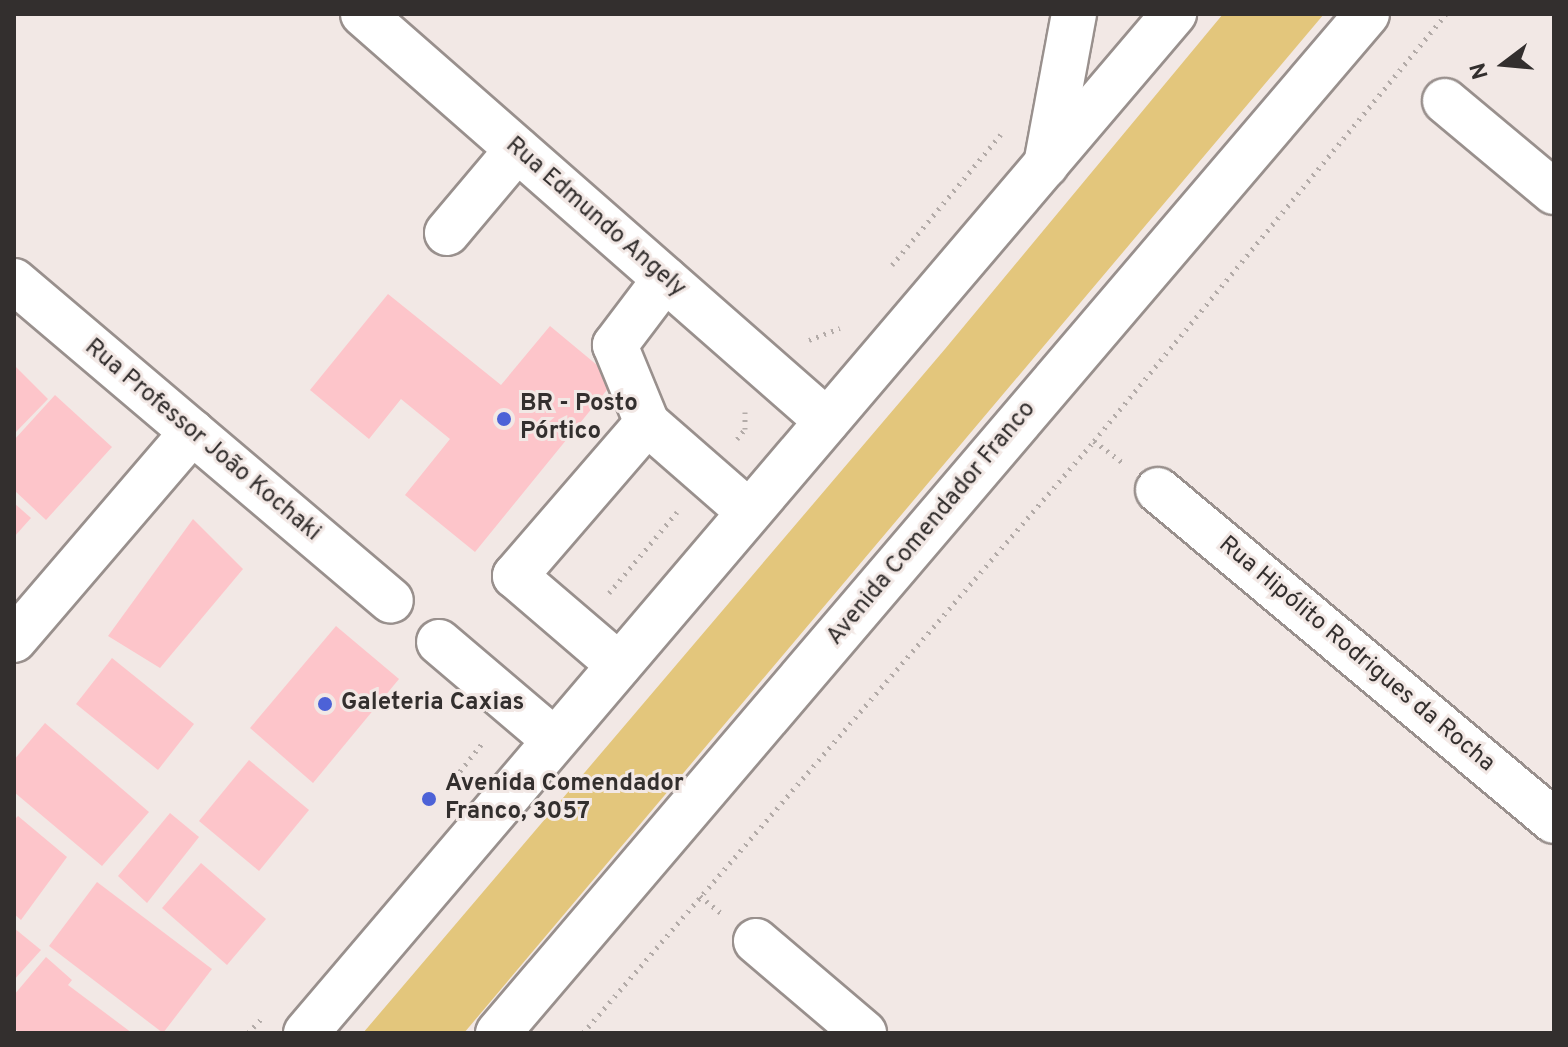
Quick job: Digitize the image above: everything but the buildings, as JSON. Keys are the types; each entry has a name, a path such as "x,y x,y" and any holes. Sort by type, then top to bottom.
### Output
{"main road":[{"name":"Rua Edmundo Angely","path":"363,14 827,421"},
{"path":"1046,165 1074,14"},
{"path":"306,1033 1174,14"},
{"name":"Avenida Comendador Franco","path":"498,1033 1367,14"},
{"path":"1445,101 1554,192"},
{"path":"447,233 517,150"},
{"path":"665,279 615,345 647,423 749,512"},
{"name":"Rua Professor João Kochaki","path":"14,281 391,601"},
{"path":"619,665 515,576 647,423"},
{"path":"14,640 192,432"},
{"name":"Rua Hipólito Rodrigues da Rocha","path":"1158,490 1554,821"},
{"path":"439,642 554,740"},
{"path":"756,941 864,1033"}],"path":[{"path":"583,1033 1094,441 1446,14"},
{"path":"887,271 1008,126"},
{"path":"806,341 837,331 847,319"},
{"path":"578,631 745,429 745,408"}],"shaded area":[{"path":"1223,14 1324,14 464,1033 363,1033 945,349"}],"place":[{"name":"BR - Posto Pórtico","path":"504,419"},
{"name":"Galeteria Caxias","path":"325,704"},
{"name":"Avenida Comendador Franco, 3057","path":"429,799"}]}
